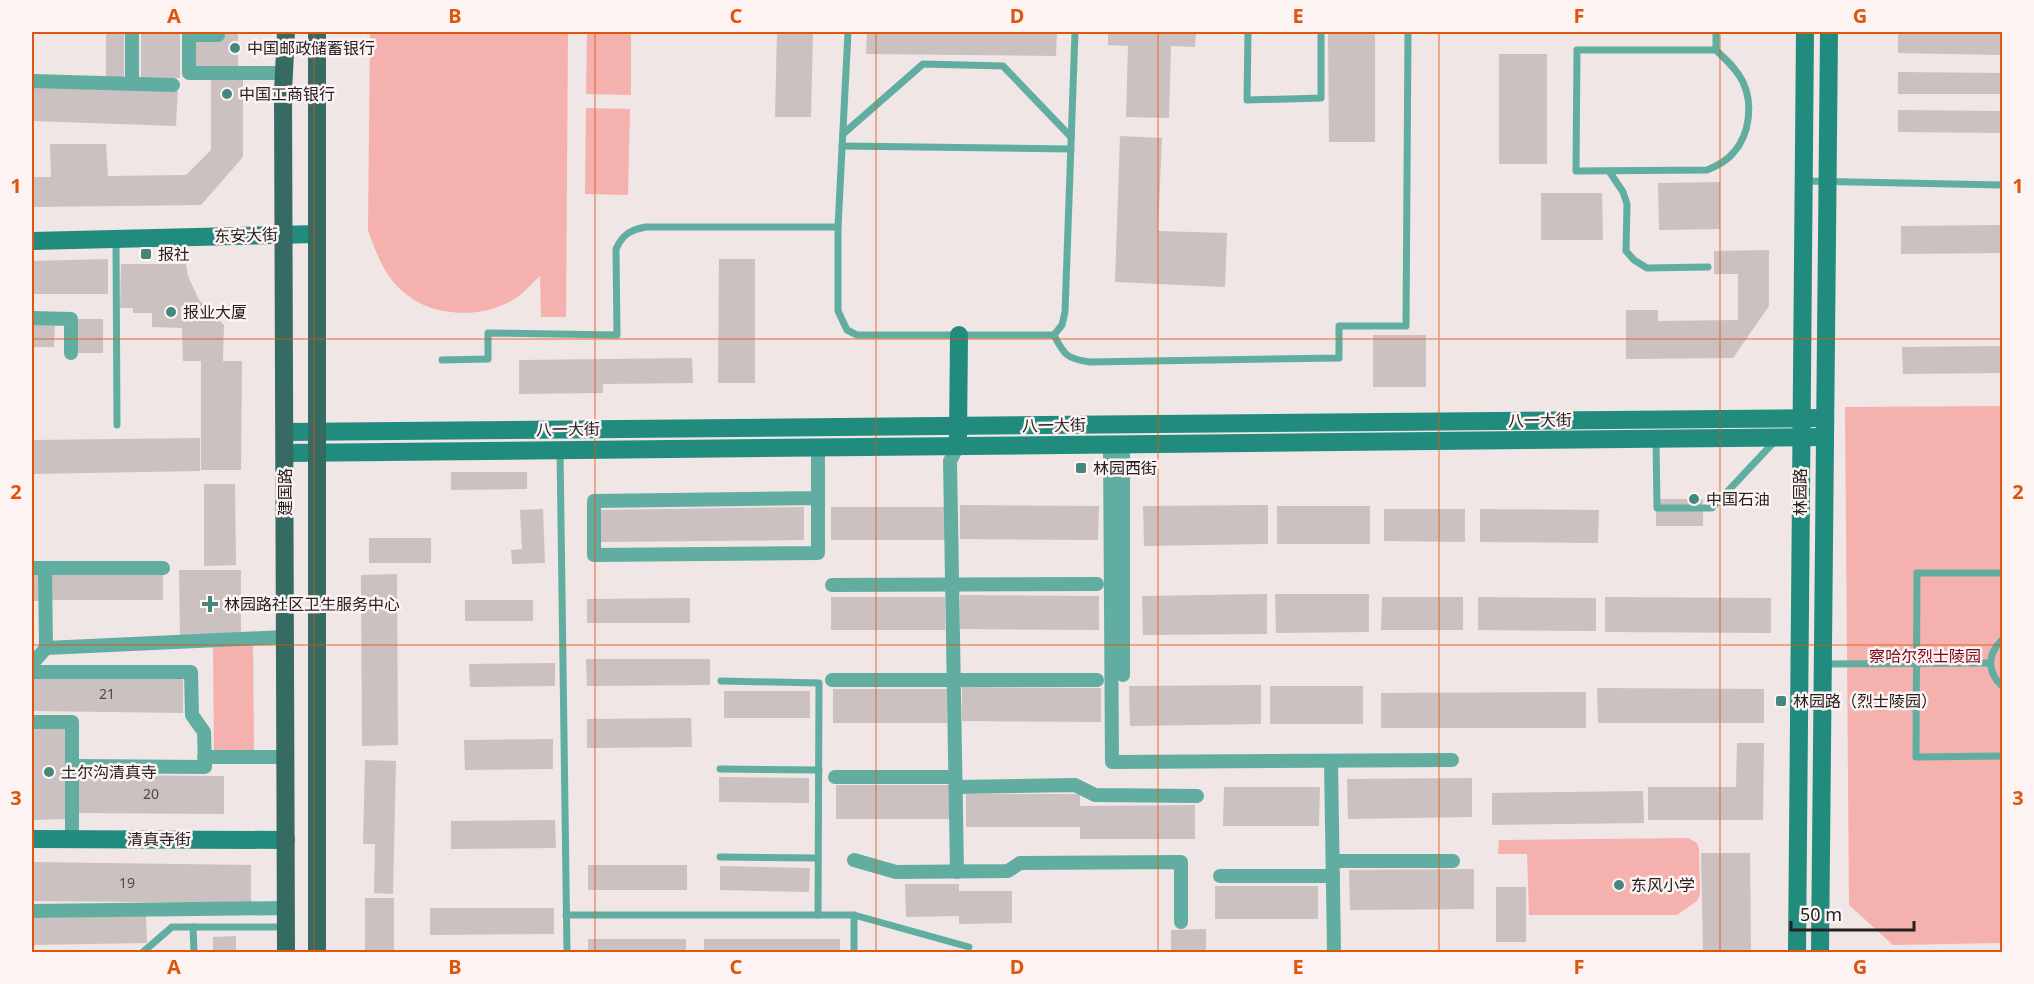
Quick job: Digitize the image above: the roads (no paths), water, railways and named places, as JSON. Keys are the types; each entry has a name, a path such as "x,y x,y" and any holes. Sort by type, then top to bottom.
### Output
{"main road":[{"name":"建国路","path":"286,32 284,73 286,952"},
{"name":"建国路","path":"317,32 317,952"},
{"name":"林园路","path":"1797,952 1800,438 1806,32"},
{"name":"林园路","path":"1820,952 1829,32"},
{"name":"东安大街","path":"32,242 317,234"},
{"path":"958,335 958,446"},
{"name":"八一大街","path":"285,432 1824,418"},
{"name":"八一大街","path":"285,453 1824,437"},
{"name":"清真寺街","path":"32,839 286,840"},
{"path":"286,840 317,840"}],"street":[{"path":"132,32 132,84"},
{"path":"218,35 189,34 189,73 284,73"},
{"path":"32,81 173,85"},
{"path":"32,318 71,319 71,353"},
{"path":"1117,445 1123,675"},
{"path":"1117,445 1112,762 1452,760"},
{"path":"957,872 950,461 958,446"},
{"path":"818,448 818,498 818,553 594,555 594,501 818,498"},
{"path":"46,648 38,568 163,568"},
{"path":"832,585 1097,584"},
{"path":"32,664 46,648 285,637"},
{"path":"32,672 191,672 192,715 204,732 205,767 72,766"},
{"path":"832,680 1097,680"},
{"path":"32,722 72,722 72,839"},
{"path":"204,757 285,758"},
{"path":"1331,760 1334,952"},
{"path":"835,777 1075,785 1095,795 1197,796"},
{"path":"854,860 896,872 1008,871 1020,863 1181,862 1181,922"},
{"path":"1333,861 1453,861"},
{"path":"1220,876 1333,876"},
{"path":"32,910 286,908"}],"lane":[{"path":"848,32 838,227 838,311 847,330 857,335 1054,334 1062,325 1065,312 1075,32"},
{"path":"1248,32 1247,100 1321,98 1322,32"},
{"path":"1054,334 1061,349 1072,360 1090,362 1339,358 1339,326 1406,326 1408,32"},
{"path":"1716,32 1716,50"},
{"path":"1577,50 1716,50 1734,67 1744,82 1749,117 1744,134 1734,152 1721,164 1707,170 1576,171 1577,50"},
{"path":"843,134 923,64 1003,66 1071,137"},
{"path":"842,146 1071,149"},
{"path":"1609,171 1623,192 1627,204 1626,251 1634,260 1647,268 1708,267"},
{"path":"1804,181 2002,185"},
{"path":"442,360 488,359 488,333 616,335 616,249 621,238 631,229 646,227 838,227"},
{"path":"116,239 117,424"},
{"path":"1656,419 1657,508 1712,508 1778,438 1778,418"},
{"path":"559,429 567,952"},
{"path":"2002,573 1917,573 1916,757 2002,756"},
{"path":"2002,640 1992,654 1990,663 1992,673 2002,687"},
{"path":"1822,664 1990,663"},
{"path":"721,681 819,683 818,915"},
{"path":"720,769 819,770"},
{"path":"720,857 818,858"},
{"path":"566,915 854,915 969,947"},
{"path":"854,915 854,952"},
{"path":"143,952 172,927 286,927"},
{"path":"193,927 194,952"}],"place":[{"name":"中国邮政储蓄银行","path":"235,48"},
{"name":"中国工商银行","path":"227,94"},
{"name":"报社","path":"146,254"},
{"name":"报业大厦","path":"171,312"},
{"name":"林园西街","path":"1081,468"},
{"name":"中国石油","path":"1694,499"},
{"name":"林园路社区卫生服务中心","path":"210,604"},
{"name":"林园路（烈士陵园）","path":"1781,701"},
{"name":"土尔沟清真寺","path":"49,772"},
{"name":"东风小学","path":"1619,885"}],"park label":[{"name":"察哈尔烈士陵园","path":"1925,656"}]}
